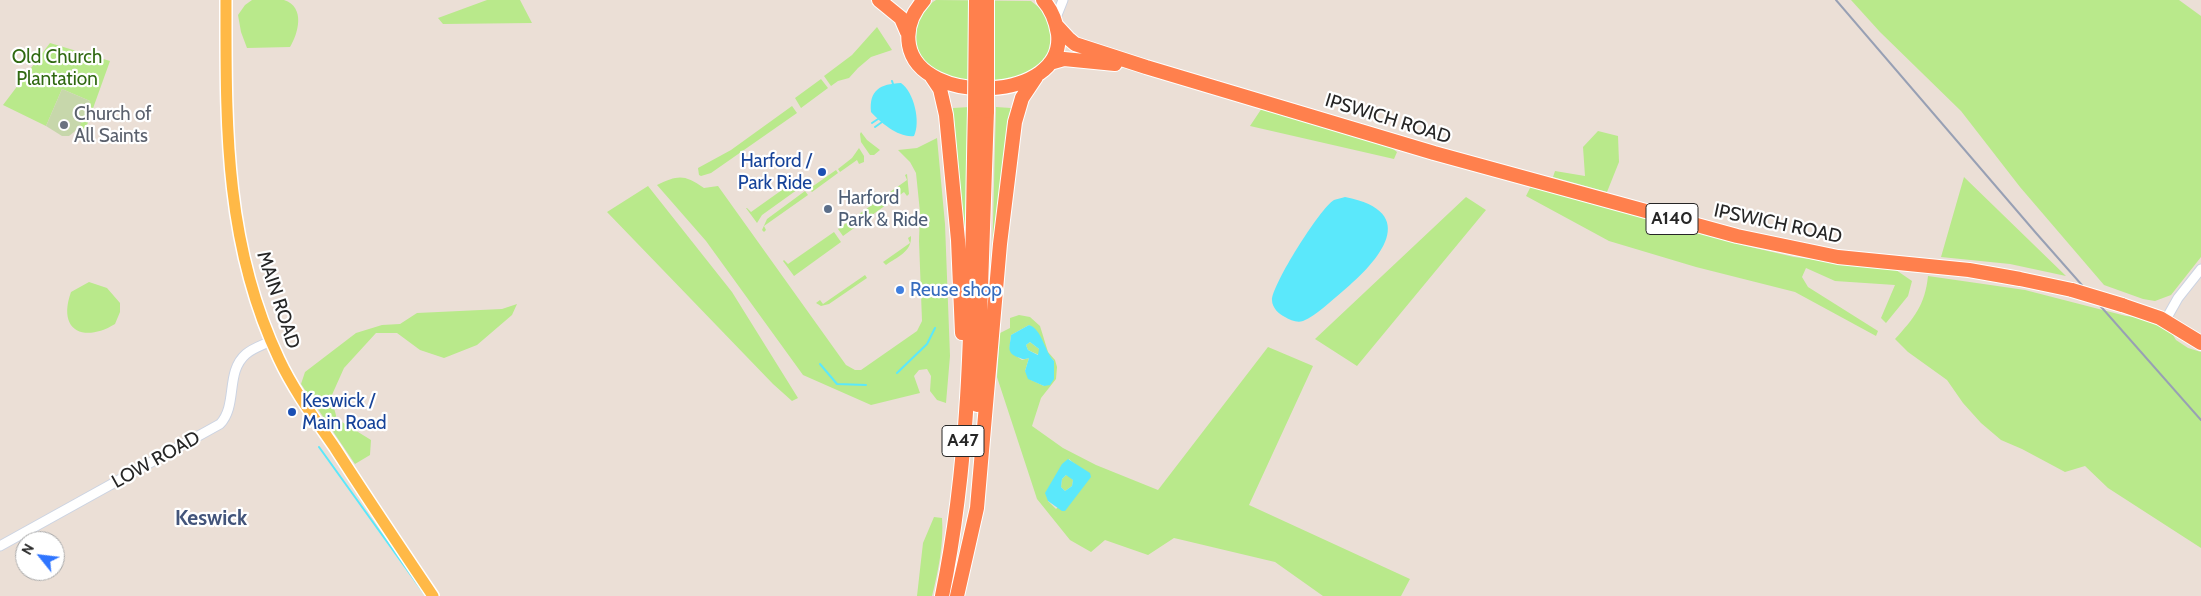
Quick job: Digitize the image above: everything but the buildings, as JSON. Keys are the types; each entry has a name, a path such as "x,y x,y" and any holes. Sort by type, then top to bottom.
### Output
{"highway":[{"path":"879,0 901,18 915,61 932,77 944,82 982,88 999,87 1036,77 1050,63 1058,44 1056,23"},
{"path":"913,0 924,0"},
{"path":"907,32 914,14 924,0"},
{"name":"A47","path":"956,596 972,486 980,344 981,110 976,0"},
{"name":"A47","path":"942,596 962,467 987,0"},
{"name":"IPSWICH ROAD","path":"1043,0 1049,6 1056,23 1075,44 1146,67 1480,166 1737,236 1838,257 1969,270 2072,290 2149,313 2165,320 2201,342"},
{"name":"IPSWICH ROAD","path":"1050,63 1064,58 1146,67"},
{"name":"A47","path":"932,77 940,89 946,115 958,240 963,396 954,528"},
{"name":"A47","path":"956,596 977,508 1000,244 1015,122 1022,98 1036,77"}],"main road":[{"name":"MAIN ROAD","path":"226,0 227,124 234,210 259,307 271,341 301,400 433,596"}],"street":[{"path":"1056,23 1063,0"},
{"path":"2165,320 2178,298 2201,269"},
{"name":"LOW ROAD","path":"0,546 220,424 227,414 234,376 242,359 255,348 271,341"}],"green space":[{"path":"252,0 284,0 291,3 298,15 298,21 296,35 290,47 247,48 241,32 238,15 245,5"},
{"path":"487,0 520,0 532,23 443,24 438,18"},
{"path":"936,0 1031,1 1041,9 1048,21 1051,33 1049,52 1037,70 1001,83 953,80 928,69 918,51 915,28 923,12"},
{"path":"1851,0 2179,0 2201,16 2201,257 2171,295 2155,301 2143,299 2104,285 2020,187 1961,111 1880,32"},
{"path":"877,27 892,50 871,57 849,78 838,81 831,86 824,76 852,55"},
{"name":"Old Church Plantation","path":"50,43 110,61 87,125 81,132 76,132 90,101 62,89 46,126 3,105"},
{"path":"821,79 828,88 801,108 795,98"},
{"path":"62,89 90,101 79,128 69,136 62,136 46,126"},
{"path":"792,106 797,113 711,173 699,175 698,168 731,150"},
{"path":"970,107 968,300 953,108"},
{"path":"996,107 1011,108 992,261"},
{"path":"1262,108 1384,142 1397,152 1394,159 1250,126"},
{"path":"1598,131 1618,136 1619,162 1607,192 1553,177 1555,171 1585,176 1583,147"},
{"path":"861,132 867,140 880,150 874,155 870,155 861,142"},
{"path":"937,138 945,224 950,356 946,403 937,400 930,391 931,376 927,369 919,370 914,376 920,393 871,405 803,375 706,241 657,185 670,179 686,178 704,188 718,186 846,365 855,370 861,370 917,331 922,321 919,241 920,212 916,173 910,162 898,150 917,148"},
{"path":"859,148 864,156 864,162 859,164 857,160 840,172 838,169 852,158"},
{"path":"836,170 838,173 812,192 809,189"},
{"path":"907,174 909,194 907,196 904,192 843,236 838,229 907,180 905,175"},
{"path":"1964,177 2066,276 2010,264 1941,257"},
{"path":"796,180 801,187 762,215 757,223 746,208 751,212"},
{"path":"648,186 732,292 798,398 792,401 773,384 607,212"},
{"path":"1531,186 1746,246 1794,257 1896,270 1912,281 1908,296 1886,323 1881,318 1895,285 1835,281 1806,268 1802,277 1808,287 1878,331 1876,336 1795,292 1696,267 1609,241 1526,196"},
{"path":"805,191 808,195 764,226 766,230 764,232 762,230 767,219"},
{"path":"1466,197 1486,210 1357,366 1315,339"},
{"path":"834,232 841,242 794,276 783,261 788,264"},
{"path":"911,236 911,242 906,250 886,265 883,262 910,243 908,238"},
{"path":"865,275 867,278 829,304 821,306 816,303 820,300 823,304"},
{"path":"1928,276 2025,290 2126,316 2146,318 2168,327 2176,340 2188,348 2201,352 2201,548 2108,488 2085,466 2065,472 2001,440 1981,423 1963,403 1947,380 1908,352 1895,339 1918,310 1927,286"},
{"path":"89,282 107,288 120,303 120,312 115,324 104,330 84,333 76,330 71,324 68,316 68,305 71,292"},
{"path":"517,304 512,315 477,345 444,358 420,350 397,333 376,333 344,368 331,397 337,419 371,440 370,455 355,464 301,384 305,372 356,333 382,325 400,324 417,313 502,309"},
{"path":"1019,315 1030,317 1040,326 1048,352 1055,360 1057,367 1056,379 1041,398 1032,426 1063,448 1096,465 1158,490 1268,347 1313,366 1249,505 1410,579 1401,596 1323,596 1275,562 1174,538 1148,555 1105,540 1091,552 1070,540 1037,499 997,377 1000,333 1010,328 1010,318","holes":["1029,325 1041,338 1047,352 1054,361 1044,386 1031,380 1025,371 1029,358 1022,360 1010,350 1011,335","1069,459 1090,477 1056,509 1048,501"]},
{"path":"1030,342 1039,349 1039,355 1028,350 1026,345"},
{"path":"1066,475 1070,476 1073,480 1072,486 1065,491 1061,487 1062,479"},
{"path":"934,517 942,518 942,528 941,547 932,596 917,596 923,543"}],"water":[{"path":"901,83 906,87 915,108 917,123 914,136 902,135 896,132 871,112 872,98 877,90 887,85"},
{"path":"1345,197 1368,204 1382,214 1388,225 1386,238 1380,252 1357,279 1324,308 1301,322 1289,319 1278,312 1272,303 1274,292 1288,264 1318,217 1334,200"},
{"path":"1029,325 1037,331 1054,361 1054,379 1050,385 1044,386 1028,379 1025,371 1029,358 1022,359 1011,353 1011,335","holes":["1030,342 1039,349 1038,355 1028,350 1026,345"]},
{"path":"1068,459 1090,473 1091,477 1065,511 1062,511 1048,501 1045,493 1062,464","holes":["1066,475 1073,480 1072,486 1065,491 1061,487 1062,479"]}],"waterway":[{"path":"872,123 878,119"},
{"path":"875,127 882,122"},
{"path":"897,373 927,344 935,328"},
{"path":"820,364 837,384 866,385"},
{"path":"319,447 426,596"}],"railway":[{"path":"1836,0 2036,233 2201,420"}],"place":[{"name":"Church of All Saints","path":"64,125"},
{"name":"Harford / Park Ride","path":"822,172"},
{"name":"Harford Park & Ride","path":"828,209"},
{"name":"Reuse shop","path":"900,290"},
{"name":"Keswick / Main Road","path":"292,412"}],"district":[{"name":"Keswick","path":"211,519"}]}
